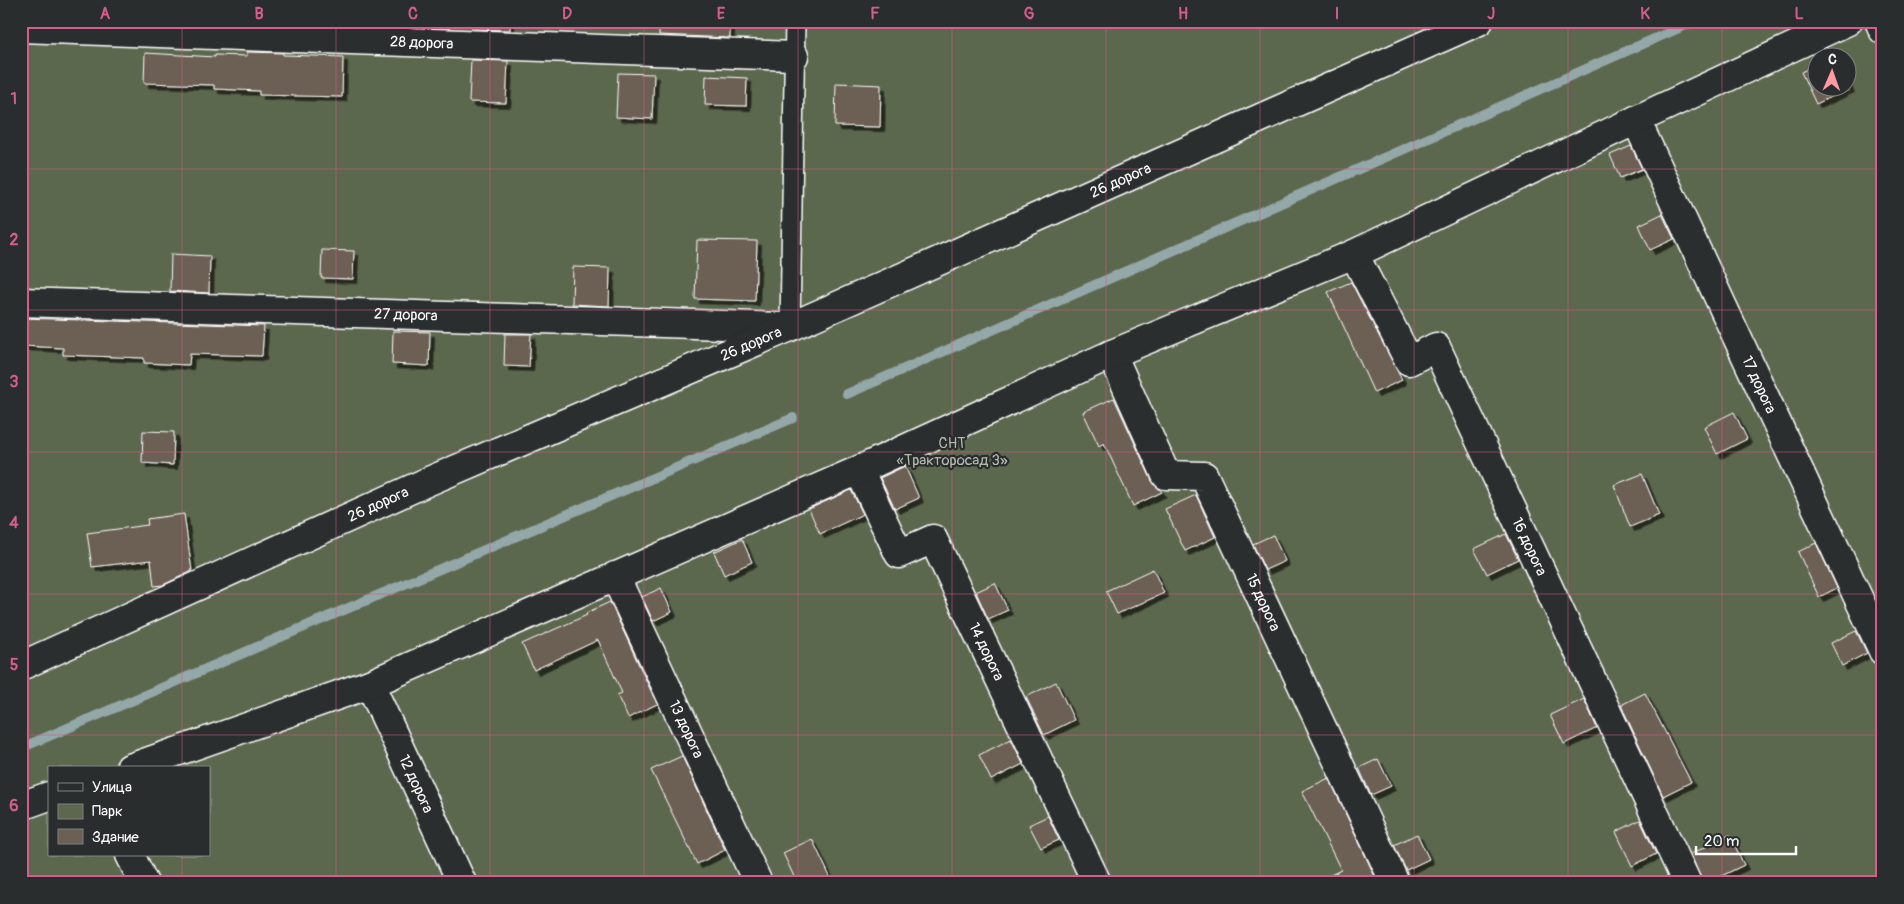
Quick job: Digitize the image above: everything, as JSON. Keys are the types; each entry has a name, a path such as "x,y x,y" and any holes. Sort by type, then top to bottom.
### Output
{"street":[{"name":"26 дорога","path":"21,666 429,481 790,327 1479,21"},
{"path":"136,766 370,684 859,470 1112,354 1354,254 1848,21"},
{"path":"1879,21 1883,30"},
{"name":"28 дорога","path":"21,28 794,56"},
{"name":"17 дорога","path":"1636,120 1883,651"},
{"name":"16 дорога","path":"1354,254 1409,361 1436,347 1687,883"},
{"name":"27 дорога","path":"21,302 790,327"},
{"name":"15 дорога","path":"1112,354 1166,475 1204,476 1395,883"},
{"name":"14 дорога","path":"859,470 899,554 933,539 1097,883"},
{"name":"13 дорога","path":"615,576 758,883"},
{"name":"12 дорога","path":"370,684 462,883"},
{"path":"21,806 48,796"},
{"path":"130,856 144,883"}],"lane":[{"path":"790,327 795,21"}],"green space":[{"name":"СНТ «Тракторосад 3»","path":"21,21 1883,21 1883,883 21,883"}],"building":[{"path":"472,21 510,21 510,30 472,29"},
{"path":"659,21 730,21 730,38 659,35"},
{"path":"247,52 343,57 342,97 259,95 259,91 214,89 214,85 144,83 145,53 215,57 215,55 247,56"},
{"path":"471,60 508,61 506,103 469,102"},
{"path":"1806,70 1806,83 1801,72"},
{"path":"618,73 654,74 652,119 616,117"},
{"path":"706,76 747,78 746,106 705,105"},
{"path":"836,83 881,85 880,127 835,126"},
{"path":"1813,98 1829,98 1816,104"},
{"path":"1631,146 1642,169 1620,178 1610,155"},
{"path":"1662,214 1674,239 1650,250 1639,225"},
{"path":"697,240 757,241 755,301 695,299"},
{"path":"322,250 354,251 353,279 321,278"},
{"path":"171,254 210,256 209,293 170,291"},
{"path":"573,267 610,268 609,306 572,304"},
{"path":"1351,282 1402,380 1374,393 1328,292"},
{"path":"21,318 264,326 262,356 190,354 189,365 144,363 144,358 63,355 63,348 21,346"},
{"path":"393,331 430,332 429,366 392,364"},
{"path":"505,334 531,334 529,367 504,366"},
{"path":"1114,398 1152,481 1162,492 1133,506 1104,443 1099,446 1083,412"},
{"path":"1734,412 1747,439 1717,454 1704,427"},
{"path":"143,431 174,432 173,465 142,463"},
{"path":"905,466 919,498 895,509 880,478"},
{"path":"1642,474 1659,515 1630,527 1614,485"},
{"path":"851,490 863,514 820,534 809,509"},
{"path":"1196,495 1215,537 1185,551 1165,509"},
{"path":"184,514 192,571 163,585 154,586 151,560 92,567 87,533 148,525 147,519"},
{"path":"1506,534 1518,559 1487,574 1474,549"},
{"path":"1273,535 1285,561 1265,570 1253,544"},
{"path":"742,539 752,562 724,575 714,552"},
{"path":"1816,543 1837,588 1819,597 1798,552"},
{"path":"1153,569 1164,593 1117,614 1106,591"},
{"path":"995,583 1008,610 988,619 976,592"},
{"path":"661,588 672,612 653,621 642,597"},
{"path":"610,602 657,704 628,718 617,695 622,693 598,640 534,670 522,644 587,615 586,613"},
{"path":"1856,631 1867,653 1842,666 1831,643"},
{"path":"1056,682 1074,720 1044,735 1026,697"},
{"path":"1645,693 1691,782 1663,796 1621,705"},
{"path":"1584,699 1597,728 1564,744 1550,715"},
{"path":"1011,739 1023,764 991,780 979,755"},
{"path":"682,756 725,850 697,864 651,770"},
{"path":"1378,759 1391,786 1371,795 1359,768"},
{"path":"1329,778 1378,883 1314,883 1341,870 1302,791"},
{"path":"1048,816 1059,840 1041,848 1029,825"},
{"path":"1640,820 1656,854 1632,866 1616,832"},
{"path":"1417,834 1429,859 1406,870 1394,845"},
{"path":"1730,835 1744,865 1707,883 1702,883 1691,854"},
{"path":"812,839 833,883 797,883 783,853"}],"waterway":[{"path":"847,394 1695,21"},
{"path":"21,748 793,418"}]}
